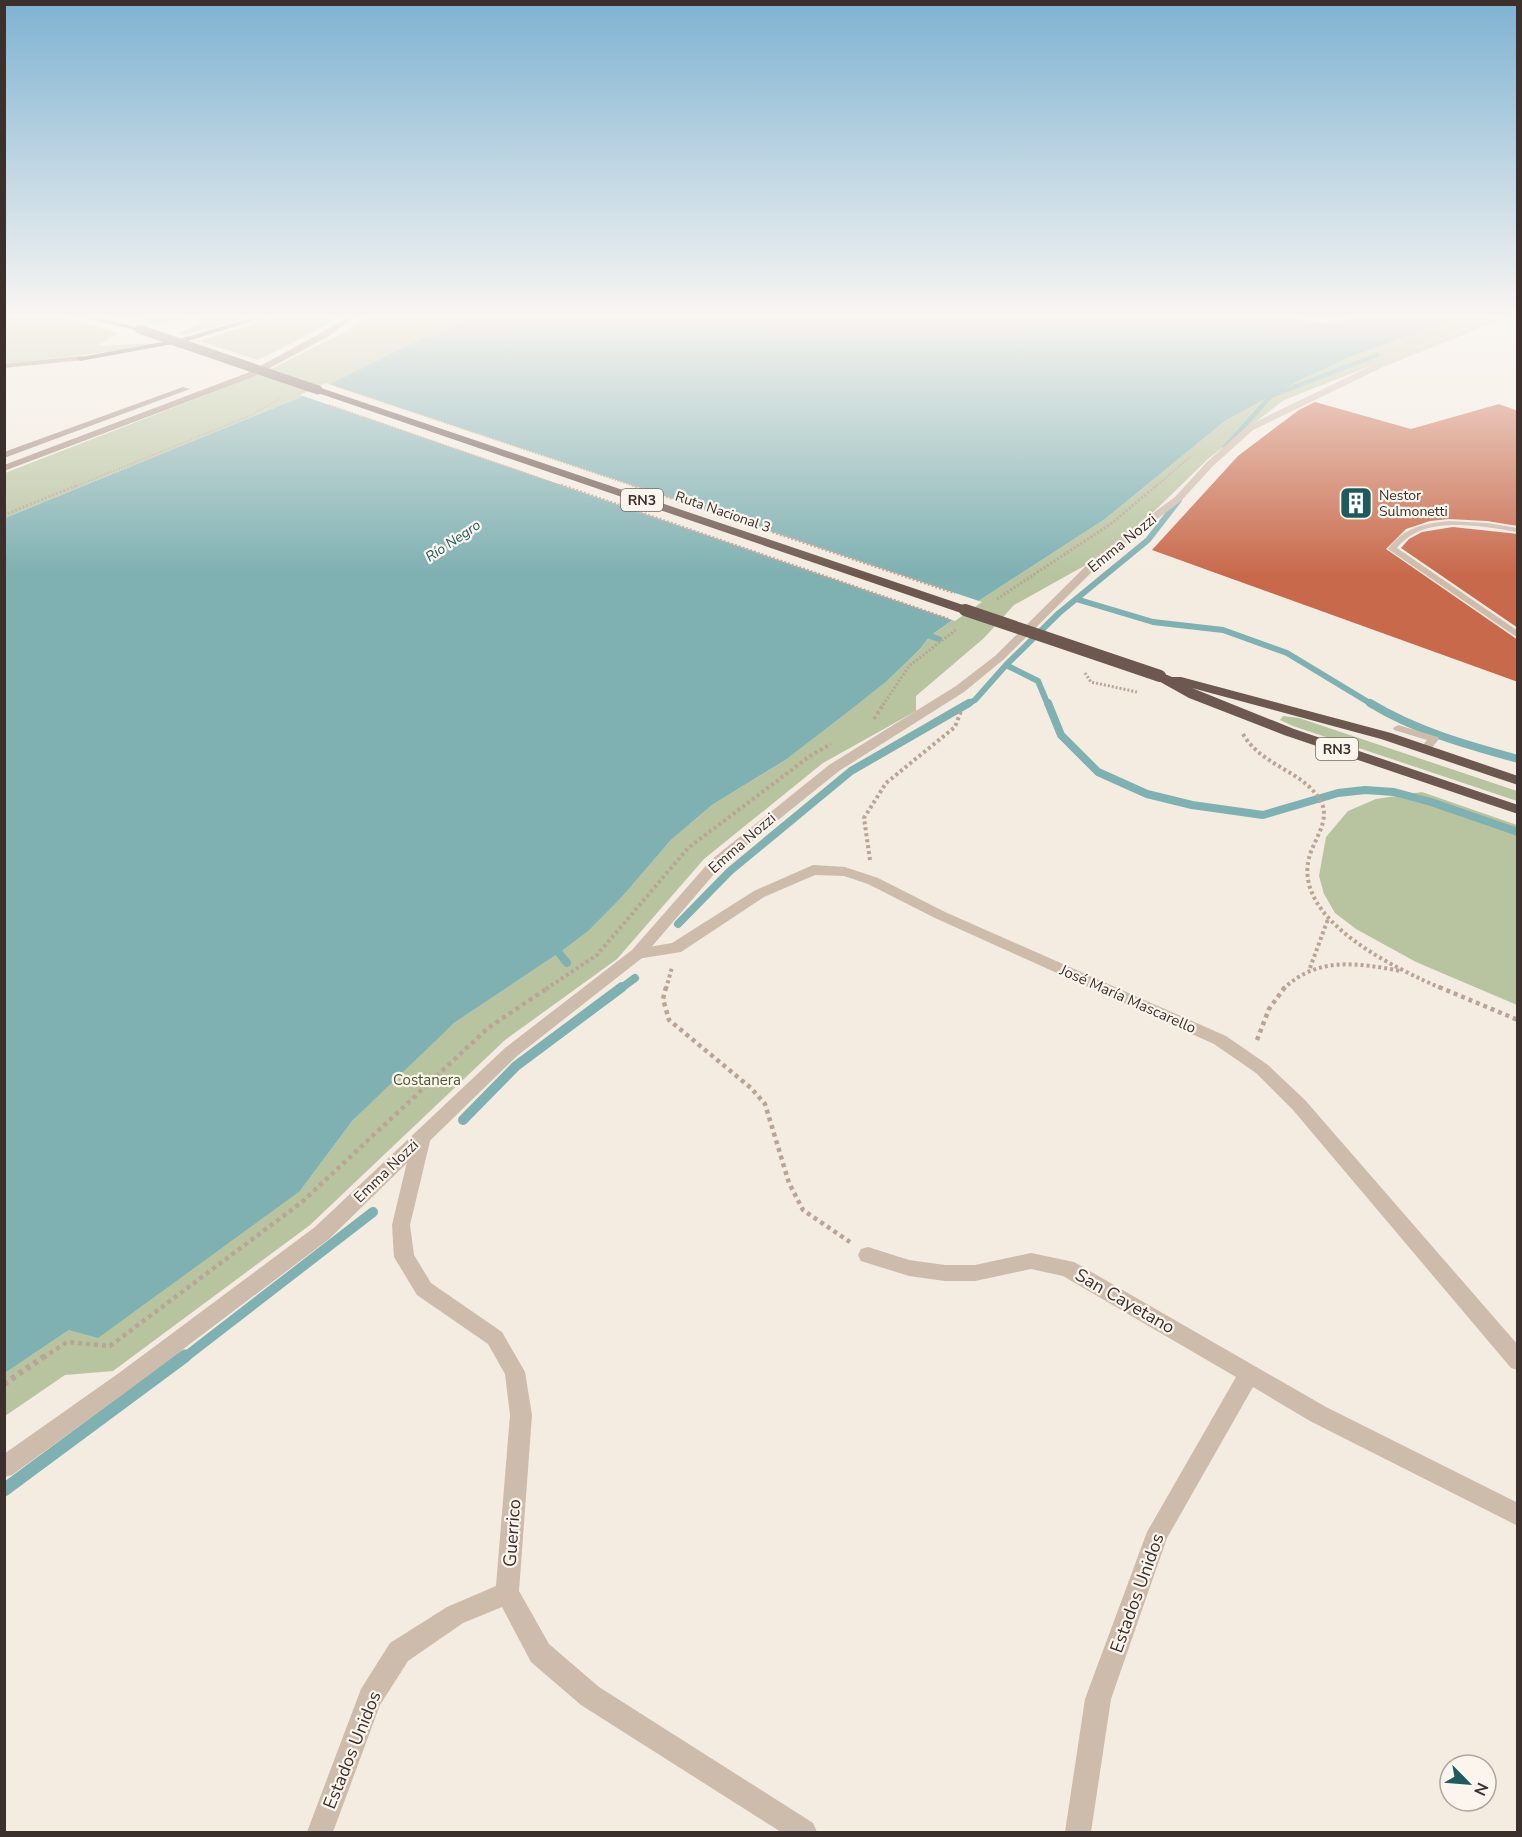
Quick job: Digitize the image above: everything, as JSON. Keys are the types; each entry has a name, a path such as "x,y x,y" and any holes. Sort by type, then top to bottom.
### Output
{"highway":[{"name":"Ruta Nacional 3","path":"359,404 1160,676"},
{"name":"RN3","path":"1160,676 1194,695 1249,717 1518,810"},
{"name":"RN3","path":"1160,676 1202,685 1386,736 1518,780"}],"main road":[{"path":"4,455 145,404"},
{"path":"4,468 175,404"}],"street":[{"name":"Emma Nozzi","path":"4,1467 126,1380 322,1233 511,1052 637,954 716,862 834,768 960,689 999,658 1102,556 1178,499 1210,464 1250,428 1300,404"},
{"name":"José María Mascarello","path":"637,954 676,948 759,894 813,870 845,872 873,881 940,915 1220,1040 1262,1069 1299,1105 1518,1361"},
{"name":"Guerrico","path":"422,1137 401,1225 404,1257 424,1289 495,1338 515,1372 521,1414 507,1593"},
{"name":"San Cayetano","path":"868,1254 909,1268 945,1274 975,1273 1031,1261 1067,1268 1318,1414 1518,1515"},
{"name":"Estados Unidos","path":"1078,1833 1098,1699 1158,1532 1250,1373"},
{"name":"Estados Unidos","path":"320,1833 370,1698 399,1652 455,1615 507,1593"},
{"path":"507,1593 540,1653 590,1695 804,1833"}],"lane":[{"path":"1518,530 1473,524 1446,524 1411,531 1396,541 1392,549 1518,635"},
{"path":"1398,728 1434,739 1425,749"}],"path":[{"path":"4,514 247,417 272,404"},
{"path":"328,404 954,621"},
{"path":"388,404 958,594"},
{"path":"873,881 864,818 886,783 955,727 963,707 960,689"},
{"path":"1249,717 1242,732 1246,743 1303,782 1320,799 1324,807 1321,826 1308,861 1310,888 1328,919 1358,945 1404,972 1518,1020"},
{"path":"1310,968 1328,919"},
{"path":"676,948 663,999 669,1020 751,1088 765,1104 789,1183 803,1209 868,1254"},
{"path":"1262,1069 1255,1052 1260,1029 1276,996 1291,980 1310,968 1341,963 1371,965 1404,972"}],"green space":[{"path":"183,404 284,404 5,518 5,473"},
{"name":"Costanera","path":"1257,404 1279,404 1208,459 1140,525 1102,556 1014,605 984,638 916,696 916,711 823,763 704,859 617,959 505,1040 310,1225 113,1371 65,1375 5,1416 5,1373 69,1330 300,1191 353,1120 427,1047 454,1023 559,953 587,931 621,898 671,840 712,805 787,759 886,682 930,636 983,598 1105,519 1225,421"},
{"path":"1283,716 1299,718 1517,791 1517,801 1293,726 1280,720"},
{"path":"1422,792 1517,825 1517,1005 1416,962 1356,929 1335,913 1324,894 1319,876 1326,837 1348,811 1376,799"}],"water":[{"name":"Río Negro","path":"284,404 1257,404 1225,421 1105,519 983,598 930,636 886,682 787,759 712,805 671,840 621,898 588,931 454,1023 353,1120 300,1191 98,1338 69,1330 5,1373 5,518"}],"pier":[{"path":"325,404 388,404 982,602 955,621"}],"building":[{"name":"Nestor Sulmonetti","path":"1312,404 1321,404 1411,429 1499,404 1518,411 1518,526 1487,521 1449,519 1430,521 1406,529 1386,549 1518,640 1518,682 1152,550 1238,456 1299,410"},
{"path":"1453,527 1518,534 1518,628 1401,548 1409,539 1422,532"}],"waterway":[{"path":"1225,447 1264,404"},
{"path":"1076,599 1148,540 1179,500"},
{"path":"1006,665 1076,599"},
{"path":"1076,599 1153,622 1223,630 1287,653 1373,705"},
{"path":"930,636 939,639"},
{"path":"966,705 975,700 1006,665"},
{"path":"1006,665 1038,681 1048,705"},
{"path":"678,924 730,871 851,771 969,703"},
{"path":"1048,703 1061,735 1098,772 1147,794 1192,805 1263,815 1338,793 1365,790 1394,792 1431,802 1518,832"},
{"path":"1370,703 1405,722 1461,743 1518,759"},
{"path":"559,953 567,963"},
{"path":"620,989 635,978"},
{"path":"463,1120 516,1066 622,987"},
{"path":"184,1358 373,1212"},
{"path":"4,1490 185,1356"}],"place":[{"name":"Nestor Sulmonetti","path":"1356,503"}]}
